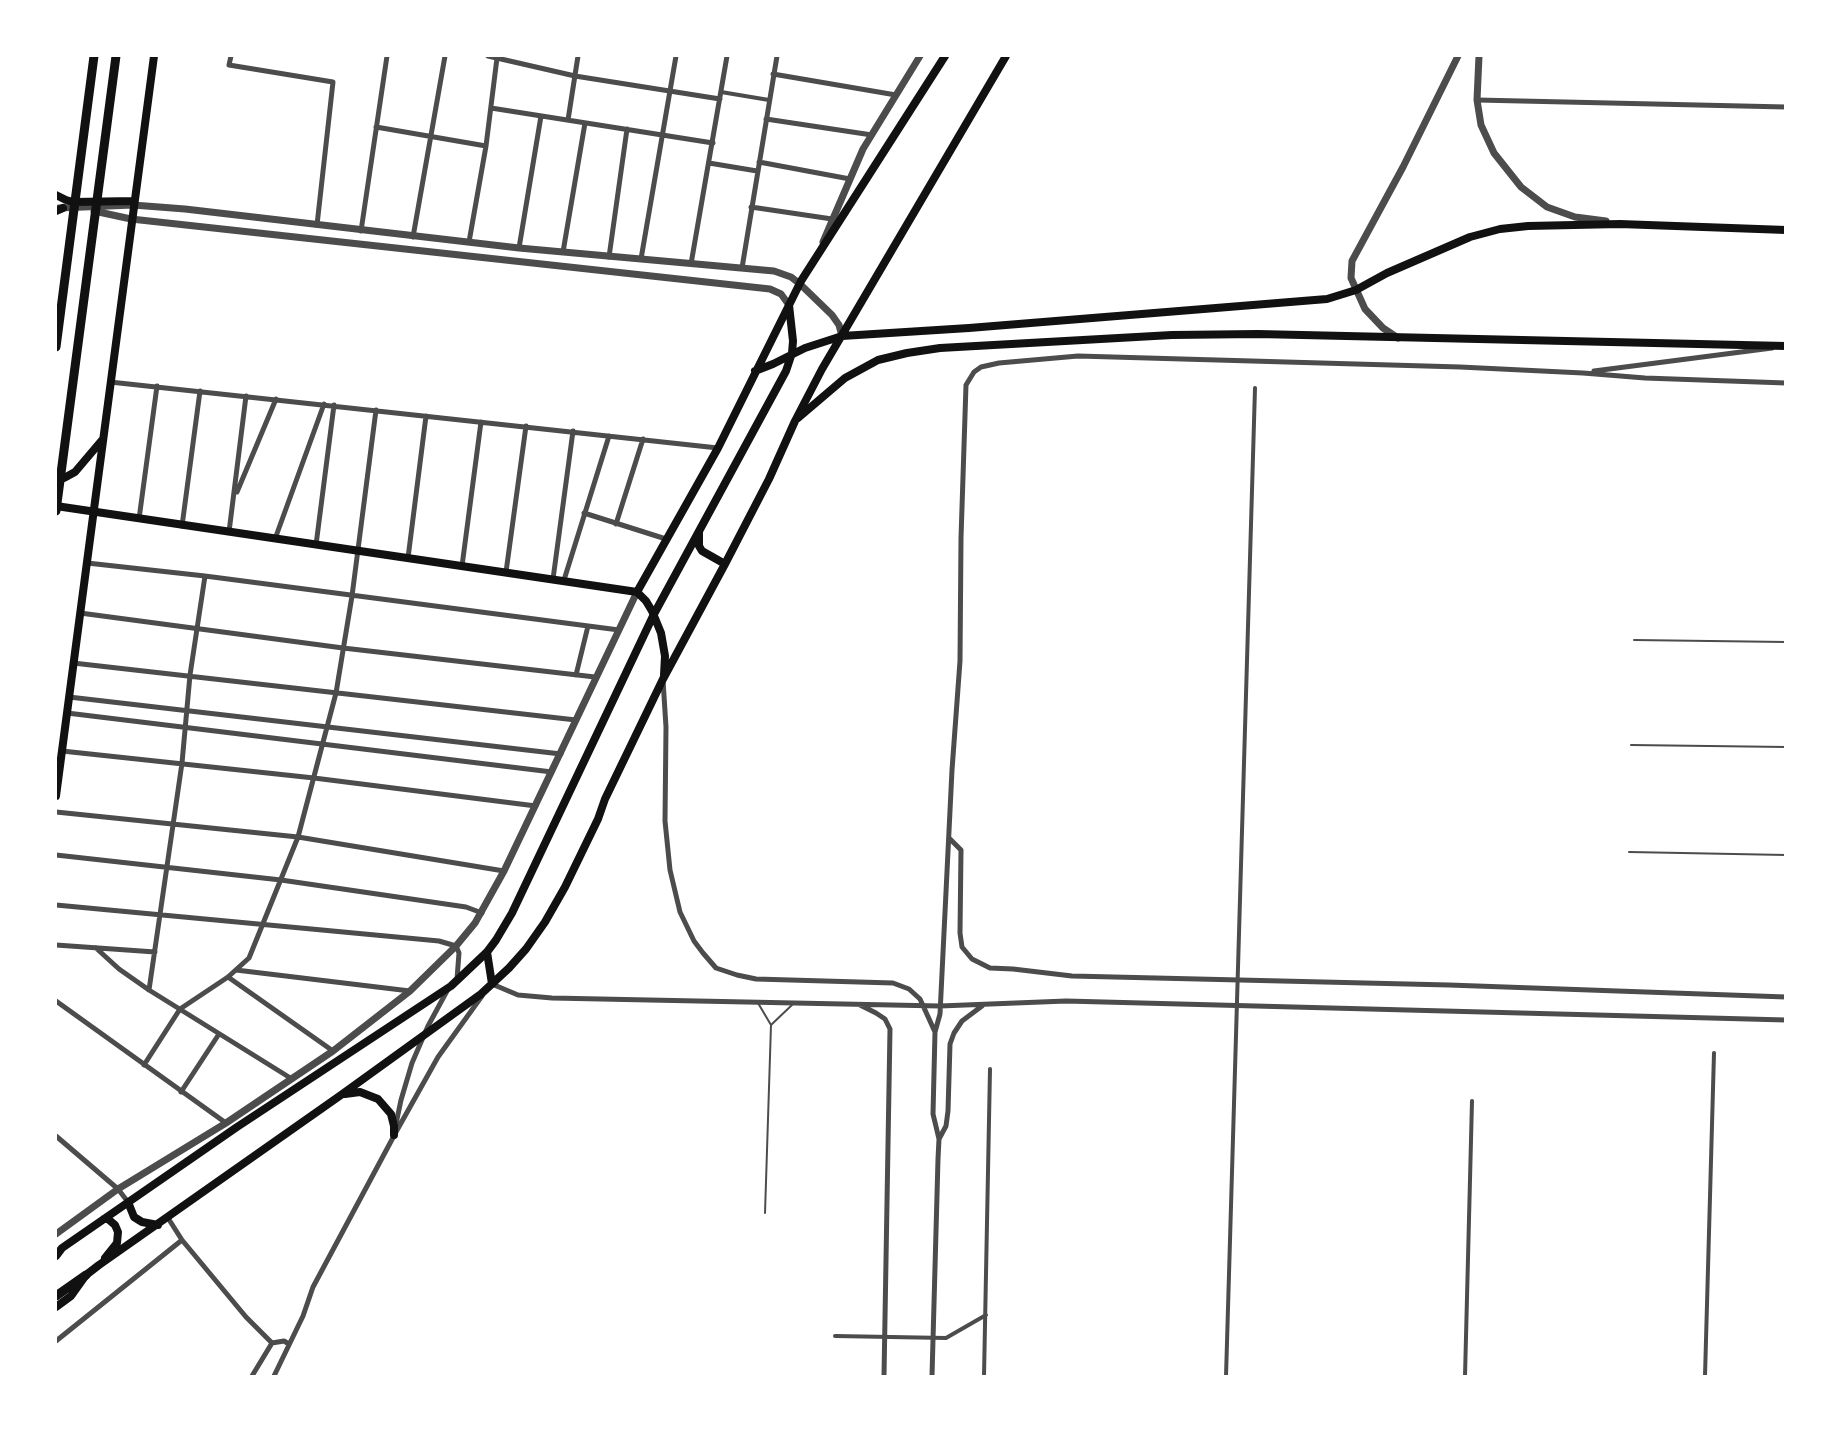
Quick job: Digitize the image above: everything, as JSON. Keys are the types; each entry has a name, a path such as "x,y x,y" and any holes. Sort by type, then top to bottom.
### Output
{"highway":[{"path":"56,347 94,56"},
{"path":"56,511 116,56"},
{"path":"56,1296 86,1275"}],"main road":[{"path":"56,796 154,56"},
{"path":"637,592 718,448 800,284 945,56"},
{"path":"56,1307 71,1296 86,1275 99,1265 481,994 526,949 556,905 663,679 769,479 795,420 822,369 1006,56"},
{"path":"56,195 73,202 133,203"},
{"path":"755,371 792,353 842,336 1326,299 1356,290 1429,254 1470,237 1500,228 1620,224 1785,230"},
{"path":"56,1256 62,1248 237,1127 454,983 487,952 512,913 654,614 782,379 792,353 789,305"},
{"path":"795,420 832,388 858,370 878,360 907,352 940,348 1172,334 1785,346"},
{"path":"56,479 68,477 75,472 103,439"},
{"path":"56,506 637,592 654,614 664,644 663,679"},
{"path":"700,528 698,541 702,551 725,564"},
{"path":"487,952 492,984"},
{"path":"341,1095 360,1092 378,1099 391,1114 395,1133"},
{"path":"128,1202 135,1217 142,1222 158,1225"},
{"path":"99,1265 118,1240 116,1225 104,1219"}],"street":[{"path":"231,56 230,65 333,82 317,225"},
{"path":"362,231 387,56"},
{"path":"413,237 445,56"},
{"path":"488,56 575,76 720,99"},
{"path":"568,120 578,56"},
{"path":"641,259 676,56"},
{"path":"691,264 727,56"},
{"path":"742,268 777,56"},
{"path":"818,255 850,179 872,135 920,56"},
{"path":"1398,338 1383,328 1365,309 1351,278 1352,261 1403,167 1458,56"},
{"path":"1479,56 1477,100 1481,125 1494,153 1521,188 1547,207 1575,217 1620,224"},
{"path":"469,242 486,146 497,58"},
{"path":"773,74 896,95"},
{"path":"721,92 769,100"},
{"path":"1477,100 1785,107"},
{"path":"491,108 713,143"},
{"path":"519,248 541,116"},
{"path":"766,119 872,135"},
{"path":"563,252 585,123"},
{"path":"376,127 486,146"},
{"path":"609,256 627,129"},
{"path":"759,162 850,179"},
{"path":"710,163 757,171"},
{"path":"58,209 133,203 413,237 781,273 800,284 832,315 842,336"},
{"path":"751,207 832,219"},
{"path":"79,208 131,219 770,289 781,294 789,305"},
{"path":"663,278 666,262"},
{"path":"1583,373 1785,346"},
{"path":"932,1377 939,1139 933,1114 935,1032 940,1014 960,661 960,558 966,385 975,372 981,367 999,363 1078,356 1460,367 1645,378 1785,383"},
{"path":"110,382 718,448"},
{"path":"139,519 157,386"},
{"path":"1226,1377 1255,388"},
{"path":"182,526 200,391"},
{"path":"229,532 246,396"},
{"path":"235,498 276,399"},
{"path":"275,539 324,404"},
{"path":"316,545 334,405"},
{"path":"144,1065 180,1009 228,977 249,958 298,837 336,693 376,410"},
{"path":"408,558 426,416"},
{"path":"462,566 481,422"},
{"path":"506,572 526,426"},
{"path":"553,579 573,431"},
{"path":"564,580 609,436"},
{"path":"616,524 643,439"},
{"path":"584,513 666,539"},
{"path":"87,563 205,576 619,630"},
{"path":"149,990 182,763 190,675 205,576"},
{"path":"56,1234 118,1189 226,1123 333,1050 410,991 456,946 482,913 504,871 637,592"},
{"path":"80,613 343,648 595,677"},
{"path":"576,675 588,626"},
{"path":"73,663 576,720"},
{"path":"663,679 666,728 665,820 670,870 680,912 694,941 716,968 756,980 893,983 909,989 920,999 935,1032"},
{"path":"69,697 561,754"},
{"path":"67,713 552,772"},
{"path":"62,751 314,778 536,806"},
{"path":"56,812 298,837 504,871"},
{"path":"949,838 961,850 960,933 963,948 977,963 990,968 1072,976 1785,996"},
{"path":"56,855 280,880 466,907 482,913"},
{"path":"56,906 439,940 456,946 459,953 454,983 424,1035 406,1082 395,1133"},
{"path":"56,945 155,952"},
{"path":"96,948 119,969 149,990 292,1078"},
{"path":"236,970 410,991"},
{"path":"228,977 333,1050"},
{"path":"274,1377 303,1316 313,1287 395,1133 454,1033 492,984 518,995 552,998 859,1005 984,1005 1066,1002 1237,1005 1785,1020"},
{"path":"56,1001 226,1123"},
{"path":"859,1005 876,1012 885,1019 890,1029 884,1377"},
{"path":"939,1139 946,1126 948,1111 950,1044 962,1021 984,1005"},
{"path":"181,1092 219,1034"},
{"path":"1705,1377 1714,1053"},
{"path":"984,1377 990,1069"},
{"path":"1465,1377 1472,1101"},
{"path":"56,1136 118,1189 128,1202"},
{"path":"168,1218 182,1240 246,1317 272,1343"},
{"path":"56,1341 182,1240"},
{"path":"835,1336 946,1338 986,1316"},
{"path":"272,1343 284,1341 289,1344"},
{"path":"252,1377 272,1343"}],"lane":[{"path":"1634,640 1785,642"},
{"path":"1631,745 1785,747"},
{"path":"1629,852 1785,855"},
{"path":"758,1002 771,1025 765,1213"},
{"path":"771,1025 794,1003"}]}
